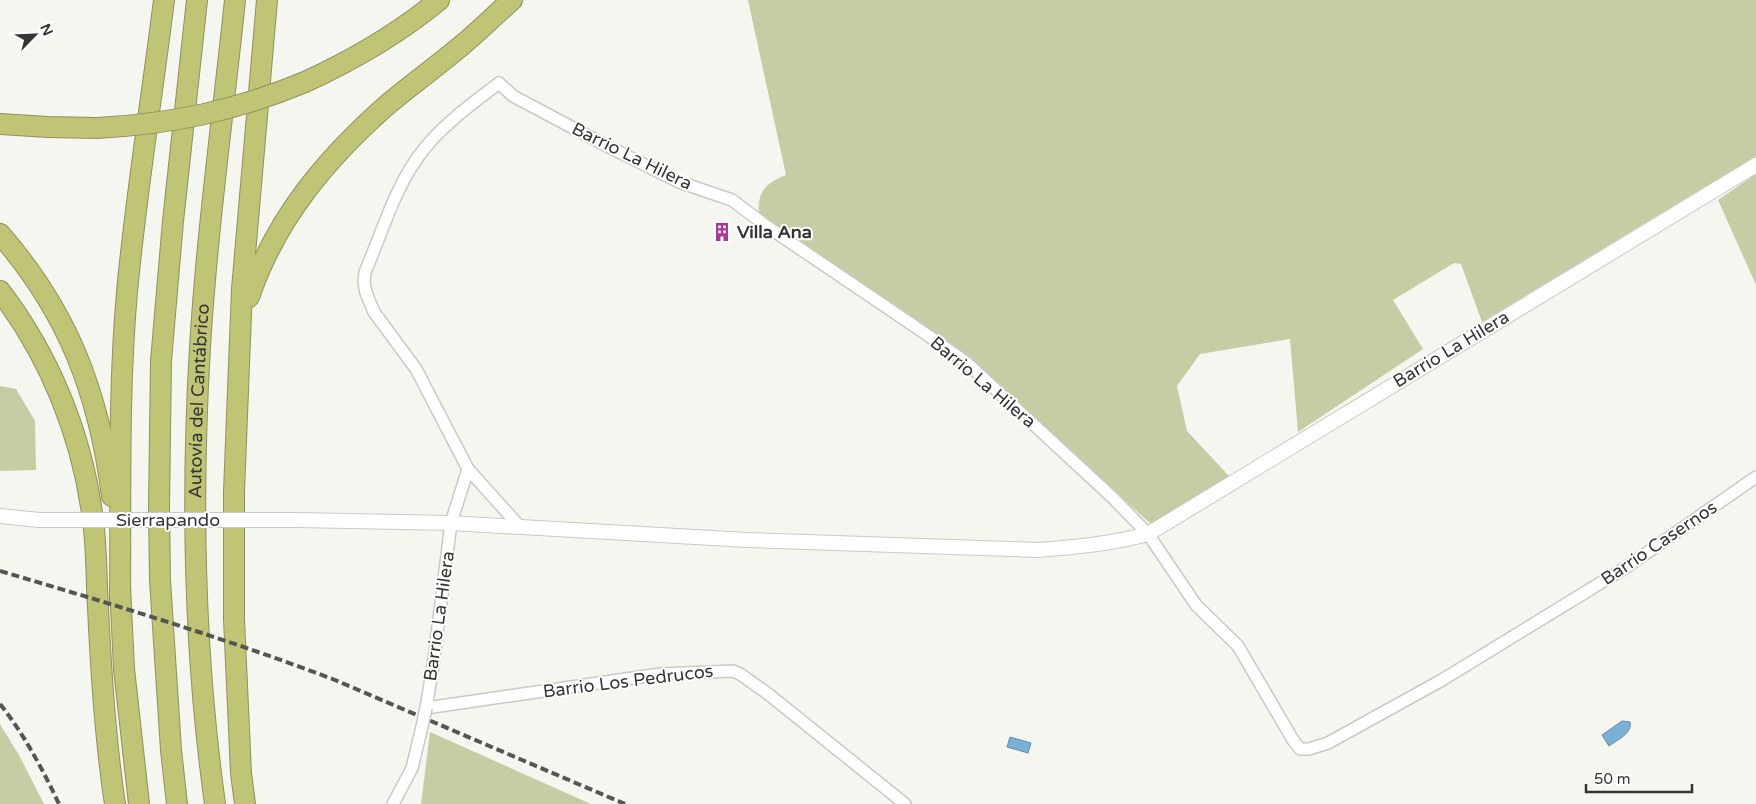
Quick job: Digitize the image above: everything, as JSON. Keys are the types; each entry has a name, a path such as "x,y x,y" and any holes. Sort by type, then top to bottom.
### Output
{"highway":[{"path":"120,598 122,387 127,293 138,192 164,0"},
{"path":"177,804 171,750 160,580 161,370 173,221 196,0"},
{"name":"Autovía del Cantábrico","path":"215,804 206,720 196,575 197,419 203,311 235,0"},
{"path":"245,804 241,773 234,619 234,492 242,289 267,0"},
{"path":"0,124 57,128 97,128 155,123 215,113 268,97 342,64 379,44 439,0"},
{"path":"238,368 244,318 249,296 258,271 293,207 321,171 363,127 463,45 512,0"},
{"path":"0,234 25,264 51,302 74,346 98,421 110,485 124,669 140,804"},
{"path":"0,291 18,315 43,356 57,386 84,468 92,514 107,755 115,804"}],"street":[{"name":"Barrio La Hilera","path":"521,528 468,469 416,369 374,312 366,293 364,282 365,272 395,198 412,167 443,129 499,83 513,96 609,148 679,182 732,200 765,225 923,332 974,370 1112,497 1148,534 1196,605 1238,646 1293,740 1300,748 1309,750 1328,743 1442,680 1560,607"},
{"name":"Barrio La Hilera","path":"297,520 451,524 747,540 1038,550 1093,546 1117,542 1148,534 1756,165"},
{"name":"Barrio La Hilera","path":"393,804 412,768 421,731 433,666 451,524 461,486 468,469"},
{"name":"Barrio Casernos","path":"1560,607 1625,568 1756,477"},
{"name":"Sierrapando","path":"0,516 39,520 297,520"},
{"name":"Barrio Los Pedrucos","path":"426,708 660,674 733,671 767,693 905,804"}],"green space":[{"path":"748,0 1756,0 1756,156 1482,322 1461,264 1454,263 1393,300 1423,349 1298,432 1290,339 1200,354 1177,386 1187,431 1229,476 1151,524 974,365 759,215 761,194 764,189 773,181 786,175"},
{"path":"1756,174 1756,285 1718,200"},
{"path":"0,386 16,389 35,421 36,470 0,471"},
{"path":"0,724 20,757 44,804 0,804"},
{"path":"430,732 591,804 421,804"}],"water":[{"path":"1622,721 1630,722 1629,730 1624,736 1609,746 1602,735"},
{"path":"1010,737 1031,743 1028,753 1007,747"}],"railway":[{"path":"0,571 210,636 335,680 625,804"},
{"path":"0,704 32,752 59,804"}],"place":[{"name":"Villa Ana","path":"722,232"}]}
